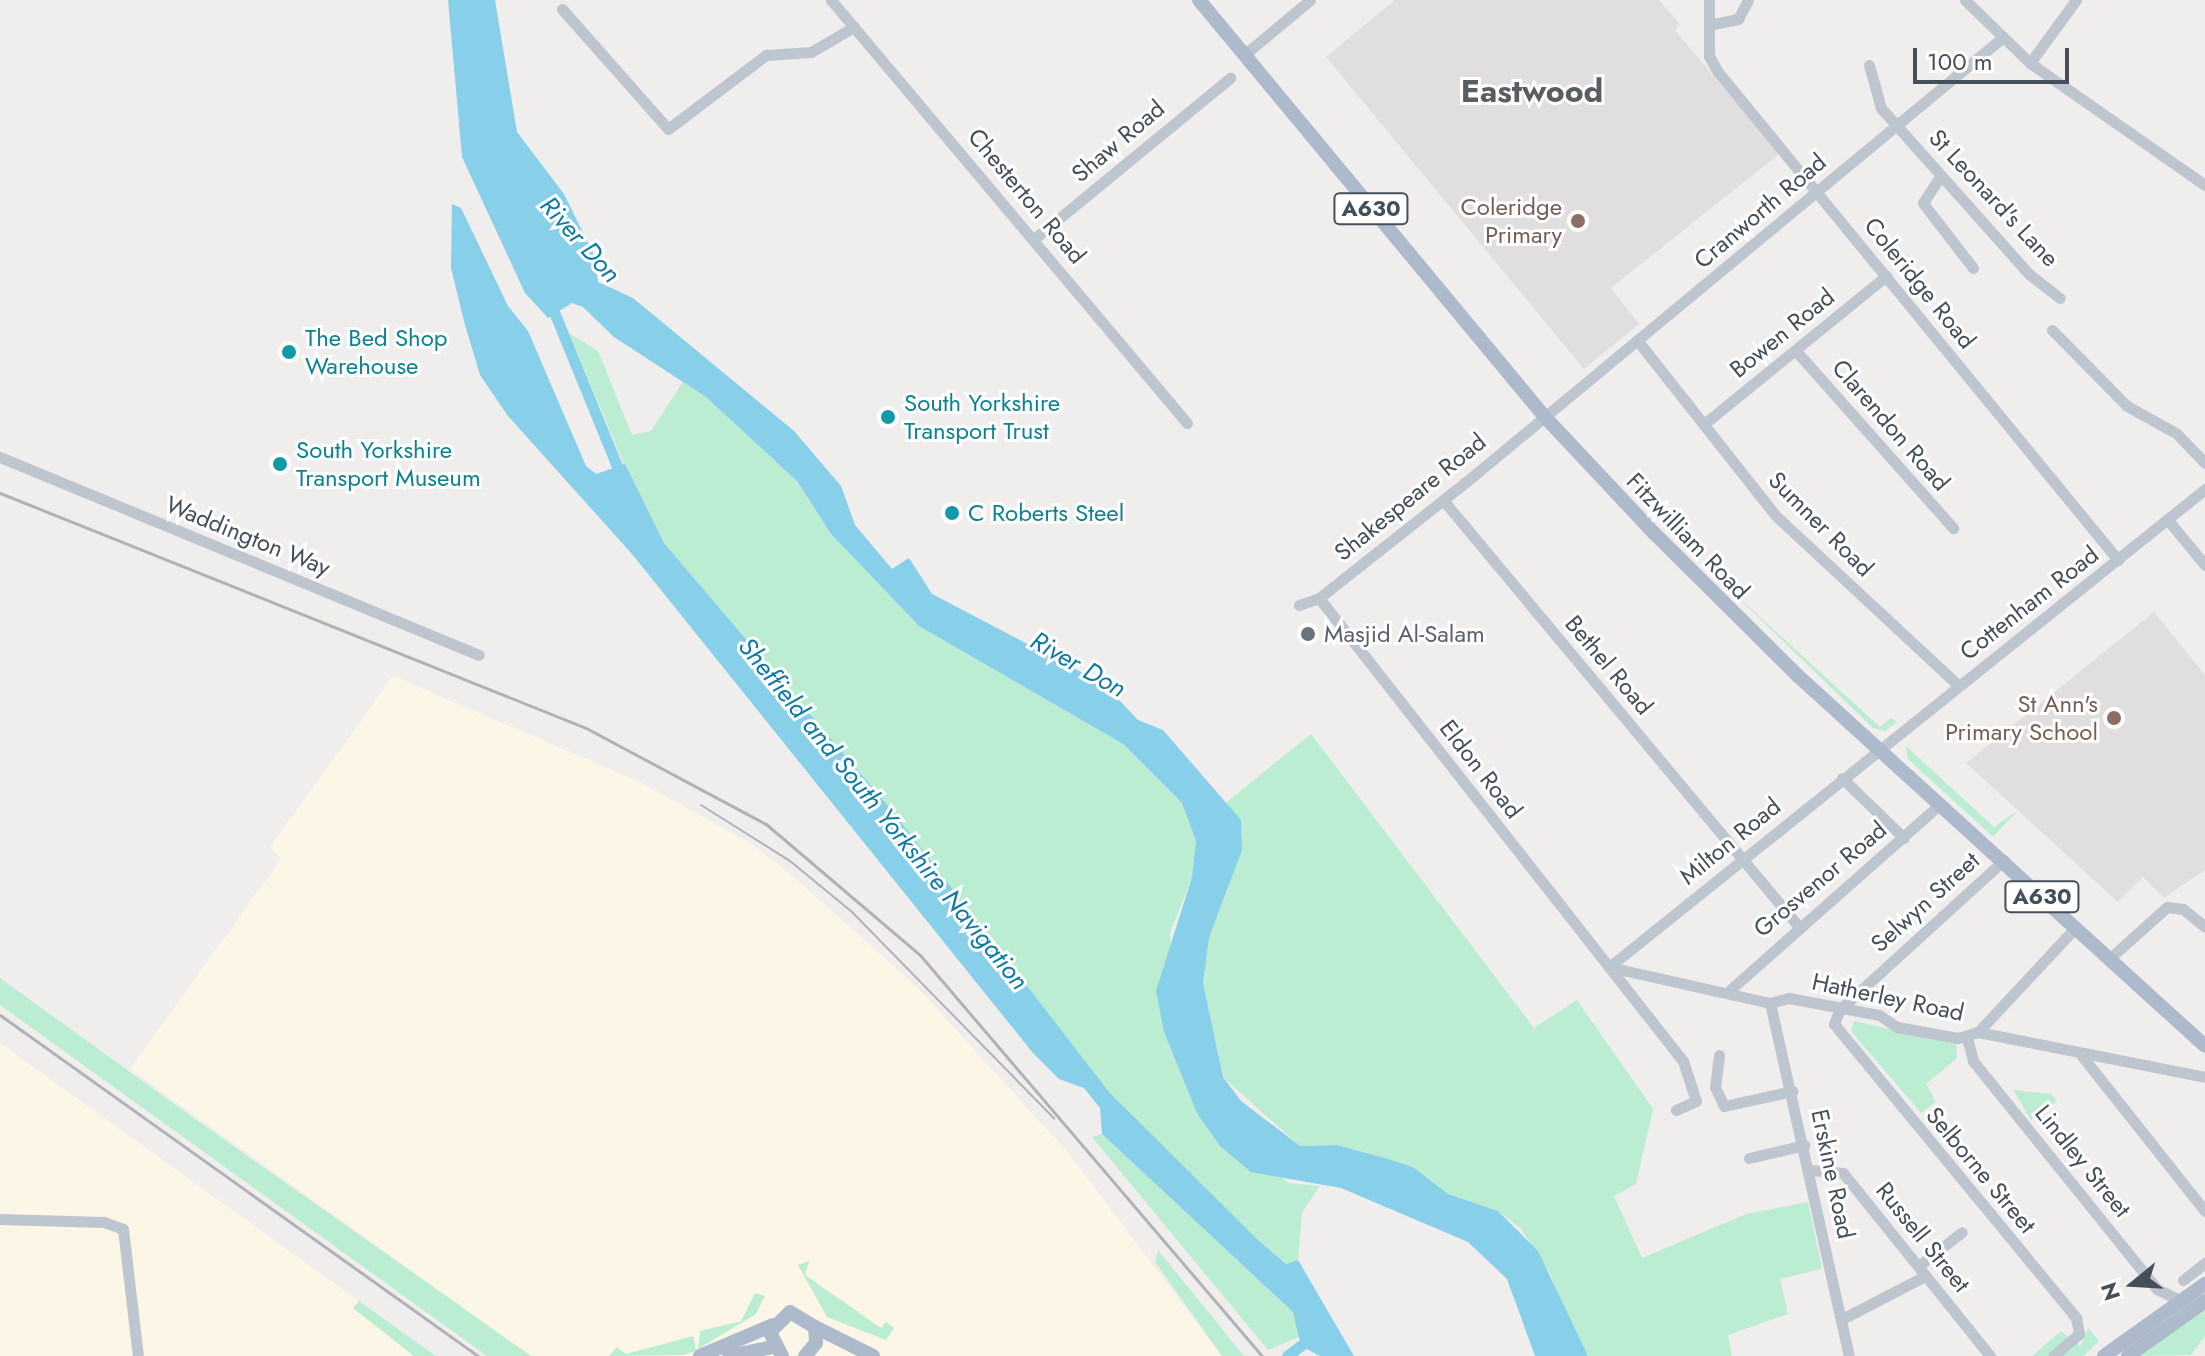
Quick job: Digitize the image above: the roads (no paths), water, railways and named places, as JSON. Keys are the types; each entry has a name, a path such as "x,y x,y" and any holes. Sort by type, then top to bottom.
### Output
{"main road":[{"name":"Fitzwilliam Road","path":"1199,0 1544,416 1757,638 2205,1046"},
{"path":"2104,1356 2205,1284"},
{"path":"2128,1356 2205,1301"},
{"path":"700,1356 797,1312 848,1348 873,1356"},
{"path":"729,1356 777,1351 773,1325"},
{"path":"815,1327 809,1353 848,1348"}],"street":[{"name":"Chesterton Road","path":"831,0 1187,423"},
{"path":"1244,55 1310,0"},
{"name":"Coleridge Road","path":"1709,0 1712,64 2118,560"},
{"path":"1709,25 1738,19 1748,0"},
{"path":"1965,0 2030,63 2205,185"},
{"path":"2030,63 2076,0"},
{"path":"562,9 668,129 766,55 811,52 854,27"},
{"name":"Cranworth Road","path":"1544,416 2002,38"},
{"name":"St Leonard's Lane","path":"1869,65 1878,102 1941,175 2060,298"},
{"name":"Shaw Road","path":"1034,239 1230,78"},
{"path":"1941,175 1923,203 1973,268"},
{"name":"Bowen Road","path":"1704,424 1886,276"},
{"path":"2052,330 2127,406 2176,433 2205,463"},
{"name":"Sumner Road","path":"1637,340 1775,515 1959,686"},
{"name":"Clarendon Road","path":"1796,351 1953,528"},
{"name":"Shakespeare Road","path":"1299,605 1319,598 1544,416"},
{"name":"Waddington Way","path":"0,457 479,655"},
{"name":"Cottenham Road","path":"1879,749 2205,489"},
{"name":"Bethel Road","path":"1443,500 1799,927"},
{"path":"2167,519 2205,565"},
{"name":"Eldon Road","path":"1319,598 1686,1068 1696,1101 1676,1110"},
{"name":"Milton Road","path":"1609,967 1879,749"},
{"path":"1842,778 1904,838"},
{"name":"Grosvenor Road","path":"1731,989 1940,804"},
{"name":"Selwyn Street","path":"1840,1009 2004,860"},
{"path":"2109,959 2173,906 2205,927"},
{"path":"1972,1035 2075,928"},
{"name":"Hatherley Road","path":"1609,967 1731,989 1770,1003 1789,998 2205,1077"},
{"name":"Erskine Road","path":"1770,1003 1805,1145 1849,1356"},
{"name":"Selborne Street","path":"1840,1009 1834,1019 1838,1034 2076,1318 2079,1334 2053,1356"},
{"name":"Lindley Street","path":"1972,1035 1973,1061 2157,1289 2180,1300"},
{"path":"1719,1055 1713,1068 1720,1104 1792,1091"},
{"path":"2082,1056 2205,1211"},
{"path":"1749,1158 1805,1145"},
{"name":"Russell Street","path":"1810,1170 1843,1173 1990,1356"},
{"path":"0,1219 104,1222 123,1229 138,1356"},
{"path":"1842,1319 1922,1271 1962,1232"},
{"path":"2183,1280 2205,1263"}],"water":[{"name":"River Don","path":"448,0 495,0 517,132 564,194 595,257 598,282 633,298 794,431 841,486 855,525 892,569 909,558 932,594 1104,684 1138,720 1163,730 1241,820 1242,850 1209,938 1203,983 1223,1077 1241,1101 1300,1146 1337,1145 1413,1167 1448,1194 1498,1211 1538,1251 1588,1356 1535,1356 1507,1279 1468,1242 1341,1188 1251,1172 1220,1146 1197,1113 1164,1032 1156,991 1192,877 1196,841 1182,803 1123,744 919,626 831,534 797,481 706,397 614,337 583,307 572,303 548,318 525,293 462,157"},
{"path":"452,204 461,208 508,306 528,331 586,466 596,474 625,464 664,543 890,808 1109,1092 1258,1240 1286,1264 1298,1260 1354,1356 1320,1356 1301,1346 1293,1312 1102,1134 1100,1108 1084,1088 1059,1079 1033,1053 632,554 508,416 480,375 465,325 451,268"}],"waterway":[{"name":"Sheffield and South Yorkshire Navigation","path":"550,302 622,478"},
{"path":"1287,1356 1312,1337"}],"tram line":[{"path":"701,805 790,861 852,912 1054,1118"}],"railway":[{"path":"0,493 586,728 766,824 920,955 1262,1356"},
{"path":"0,1015 478,1356"}],"place":[{"name":"Coleridge Primary","path":"1578,221"},
{"name":"The Bed Shop Warehouse","path":"289,352"},
{"name":"South Yorkshire Transport Trust","path":"888,417"},
{"name":"South Yorkshire Transport Museum","path":"280,464"},
{"name":"C Roberts Steel","path":"952,513"},
{"name":"Masjid Al-Salam","path":"1308,634"},
{"name":"St Ann's Primary School","path":"2114,718"}],"district":[{"name":"Eastwood","path":"1532,91"}]}
